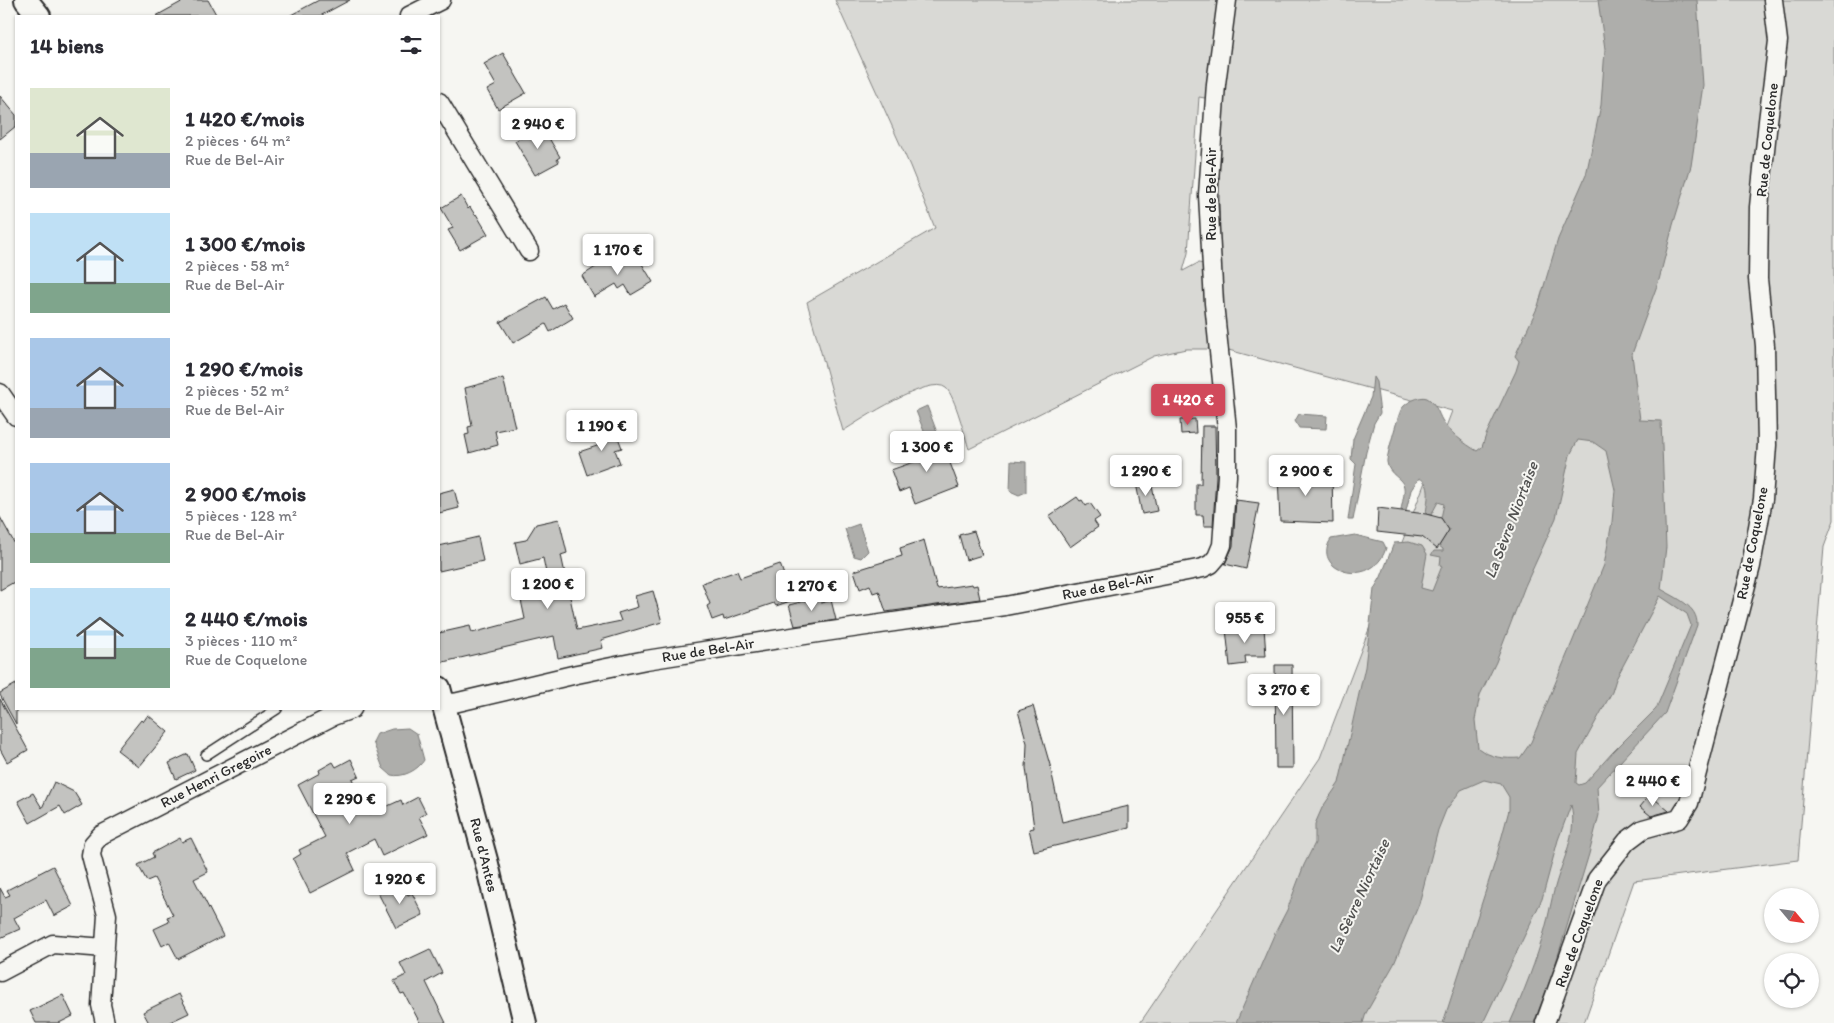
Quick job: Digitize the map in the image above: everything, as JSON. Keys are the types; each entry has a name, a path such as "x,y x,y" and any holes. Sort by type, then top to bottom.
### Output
{"street":[{"path":"26,0 38,15"},
{"path":"411,15 441,0"},
{"name":"Rue de Bel-Air","path":"440,697 454,703 646,660 1005,606 1203,568 1211,564 1217,557 1222,545 1227,476 1227,430 1214,303 1208,195 1216,84 1226,0"},
{"name":"Rue de Coquelone","path":"1545,1023 1597,879 1627,841 1643,829 1679,819 1688,803 1750,566 1763,498 1767,445 1765,346 1758,278 1762,178 1778,41 1773,0"},
{"path":"440,104 529,252"},
{"path":"0,393 15,415"},
{"name":"Rue d'Antes","path":"440,697 487,864 526,1023"},
{"name":"Rue Henri Gregoire","path":"105,948 107,915 91,855 93,844 101,835 333,716 349,710"},
{"path":"0,972 54,944 105,948 101,1005 105,1023"}],"lane":[{"path":"206,756 275,710"}],"shaded area":[{"path":"835,0 1834,0 1834,520 1824,547 1798,860 1634,881 1584,1023 1140,1023 1320,758 1452,411 1225,349 1186,349 1154,356 969,449 953,399 946,388 938,385 925,387 894,401 843,431 807,302 935,228 910,166","holes":["1199,97 1222,101 1219,166 1220,266 1198,263 1183,271 1188,253"]}],"water":[{"name":"La Sèvre Niortaise","path":"1598,0 1697,0 1703,85 1691,166 1659,280 1632,354 1640,420 1661,421 1666,547 1661,589 1690,608 1694,613 1697,625 1665,713 1597,787 1599,815 1589,854 1553,972 1534,1023 1510,1023 1538,953 1555,887 1568,847 1573,815 1571,805 1558,840 1542,899 1483,1023 1443,1023 1495,862 1509,810 1509,797 1501,784 1484,780 1461,790 1446,810 1438,830 1419,904 1394,964 1366,1013 1363,1023 1236,1023 1315,843 1315,824 1322,808 1339,783 1365,667 1374,589 1381,577 1394,543 1409,542 1422,546 1427,554 1421,588 1432,591 1442,566 1440,565 1441,557 1431,555 1434,551 1443,551 1439,546 1449,530 1441,518 1444,504 1438,502 1431,515 1426,514 1428,489 1426,484 1419,478 1411,490 1406,511 1401,510 1404,487 1388,466 1388,453 1399,414 1409,402 1424,397 1427,398 1435,405 1442,420 1449,429 1477,451 1482,447 1516,371 1519,361 1515,356 1538,306 1558,239 1586,175 1601,105 1605,49","holes":["1578,440 1593,442 1606,451 1615,490 1612,522 1604,565 1531,742 1520,758 1493,756 1478,748 1475,720 1480,695 1496,662 1525,586 1556,518 1570,455","1660,596 1687,614 1691,625 1656,709 1585,783 1579,785 1576,783 1578,754 1612,692 1616,679"]},
{"path":"1373,377 1376,382 1380,413 1374,423 1366,452 1353,520 1348,520 1356,464 1351,459 1353,439 1371,397"},
{"path":"927,406 938,435 927,439 916,411"},
{"path":"1299,414 1327,416 1326,429 1299,428 1295,421"},
{"path":"1011,461 1026,462 1026,492 1019,495 1010,491"},
{"path":"859,524 868,551 861,558 854,556 845,529"},
{"path":"1355,535 1383,542 1386,548 1379,561 1369,569 1346,572 1336,567 1329,560 1327,550 1331,539"},
{"path":"408,728 417,734 424,760 410,772 396,776 391,775 383,768 373,742 377,734 392,729"}],"building":[{"path":"185,0 208,0 216,15 158,15"},
{"path":"319,0 350,0 322,15 291,15"},
{"path":"503,53 526,93 498,109 487,90 496,85 484,64"},
{"path":"0,96 15,114 15,127 0,139"},
{"path":"542,126 560,157 557,159 559,162 535,175 515,141"},
{"path":"461,196 468,209 470,207 476,214 488,234 460,250 448,230 453,228 441,208"},
{"path":"625,253 631,263 639,259 653,282 631,295 625,285 619,289 616,284 594,297 582,276 603,262 605,266"},
{"path":"546,297 553,309 564,303 573,318 550,332 546,324 513,343 500,322"},
{"path":"503,378 515,427 495,431 498,445 469,453 465,435 469,434 468,427 472,426 465,388"},
{"path":"1195,419 1196,433 1181,434 1180,420"},
{"path":"613,424 622,448 615,450 620,463 587,475 579,452 603,444 598,429"},
{"path":"1202,426 1215,426 1216,476 1213,526 1204,526 1203,515 1196,515 1196,484 1201,484"},
{"path":"940,436 959,487 915,504 909,488 899,492 891,470 922,459 916,445"},
{"path":"1332,470 1333,523 1280,521 1278,475"},
{"path":"1151,481 1157,511 1142,514 1136,483"},
{"path":"454,489 459,508 440,513 440,493"},
{"path":"1077,497 1086,506 1090,503 1100,517 1094,521 1098,527 1070,547 1049,516"},
{"path":"1236,500 1259,503 1246,569 1225,564 1233,546"},
{"path":"1378,508 1426,514 1441,518 1449,530 1437,549 1422,537 1377,532"},
{"path":"0,517 15,544 15,582 0,590"},
{"path":"559,519 567,553 561,555 577,630 621,621 618,613 638,607 635,596 653,591 662,622 601,640 603,648 558,658 554,636 440,663 440,633 470,626 472,633 525,619 521,600 550,593 543,558 520,564 515,542 526,540 536,524"},
{"path":"974,531 982,555 966,560 959,535"},
{"path":"478,537 483,561 440,571 440,546"},
{"path":"924,540 937,589 977,585 980,599 886,612 879,591 873,593 870,585 860,589 854,571 902,556 900,548"},
{"path":"780,564 793,600 776,606 774,603 724,620 723,616 712,620 707,606 710,604 702,583 737,571 740,578"},
{"path":"820,597 821,603 831,600 836,620 795,626 789,605"},
{"path":"1264,627 1266,656 1245,656 1246,664 1230,666 1226,629"},
{"path":"1275,665 1292,665 1293,768 1276,768"},
{"path":"15,685 16,724 0,695 0,693"},
{"path":"0,699 28,750 7,762 0,749"},
{"path":"1033,706 1050,765 1062,822 1129,806 1129,828 1034,851 1029,829 1034,828 1026,768 1027,743 1018,711"},
{"path":"148,715 168,732 139,767 117,750 141,720 143,722"},
{"path":"188,754 195,770 176,779 169,763"},
{"path":"351,759 359,776 352,779 370,814 401,800 403,805 418,797 426,813 419,817 428,834 382,856 374,839 347,853 355,870 310,893 293,859 301,854 299,850 325,837 298,785 320,773 319,770 333,762 336,767"},
{"path":"54,782 74,792 82,805 65,815 60,806 30,823 18,801 33,793 42,808"},
{"path":"1650,795 1669,811 1651,816 1640,807"},
{"path":"180,838 182,842 191,838 208,872 194,879 223,936 178,959 169,942 162,946 154,929 169,922 167,917 173,915 154,878 147,881 138,865 154,857 152,853"},
{"path":"53,866 73,906 54,916 46,900 14,918 20,929 0,938 0,888 5,897 10,895 7,890"},
{"path":"401,882 408,895 412,893 423,915 396,928 378,893"},
{"path":"430,949 442,973 426,982 446,1023 420,1023 404,993 401,994 394,981 406,975 400,963"},
{"path":"179,994 189,1013 168,1023 149,1023 143,1012"},
{"path":"63,995 73,1016 59,1023 36,1023 30,1011"}]}
